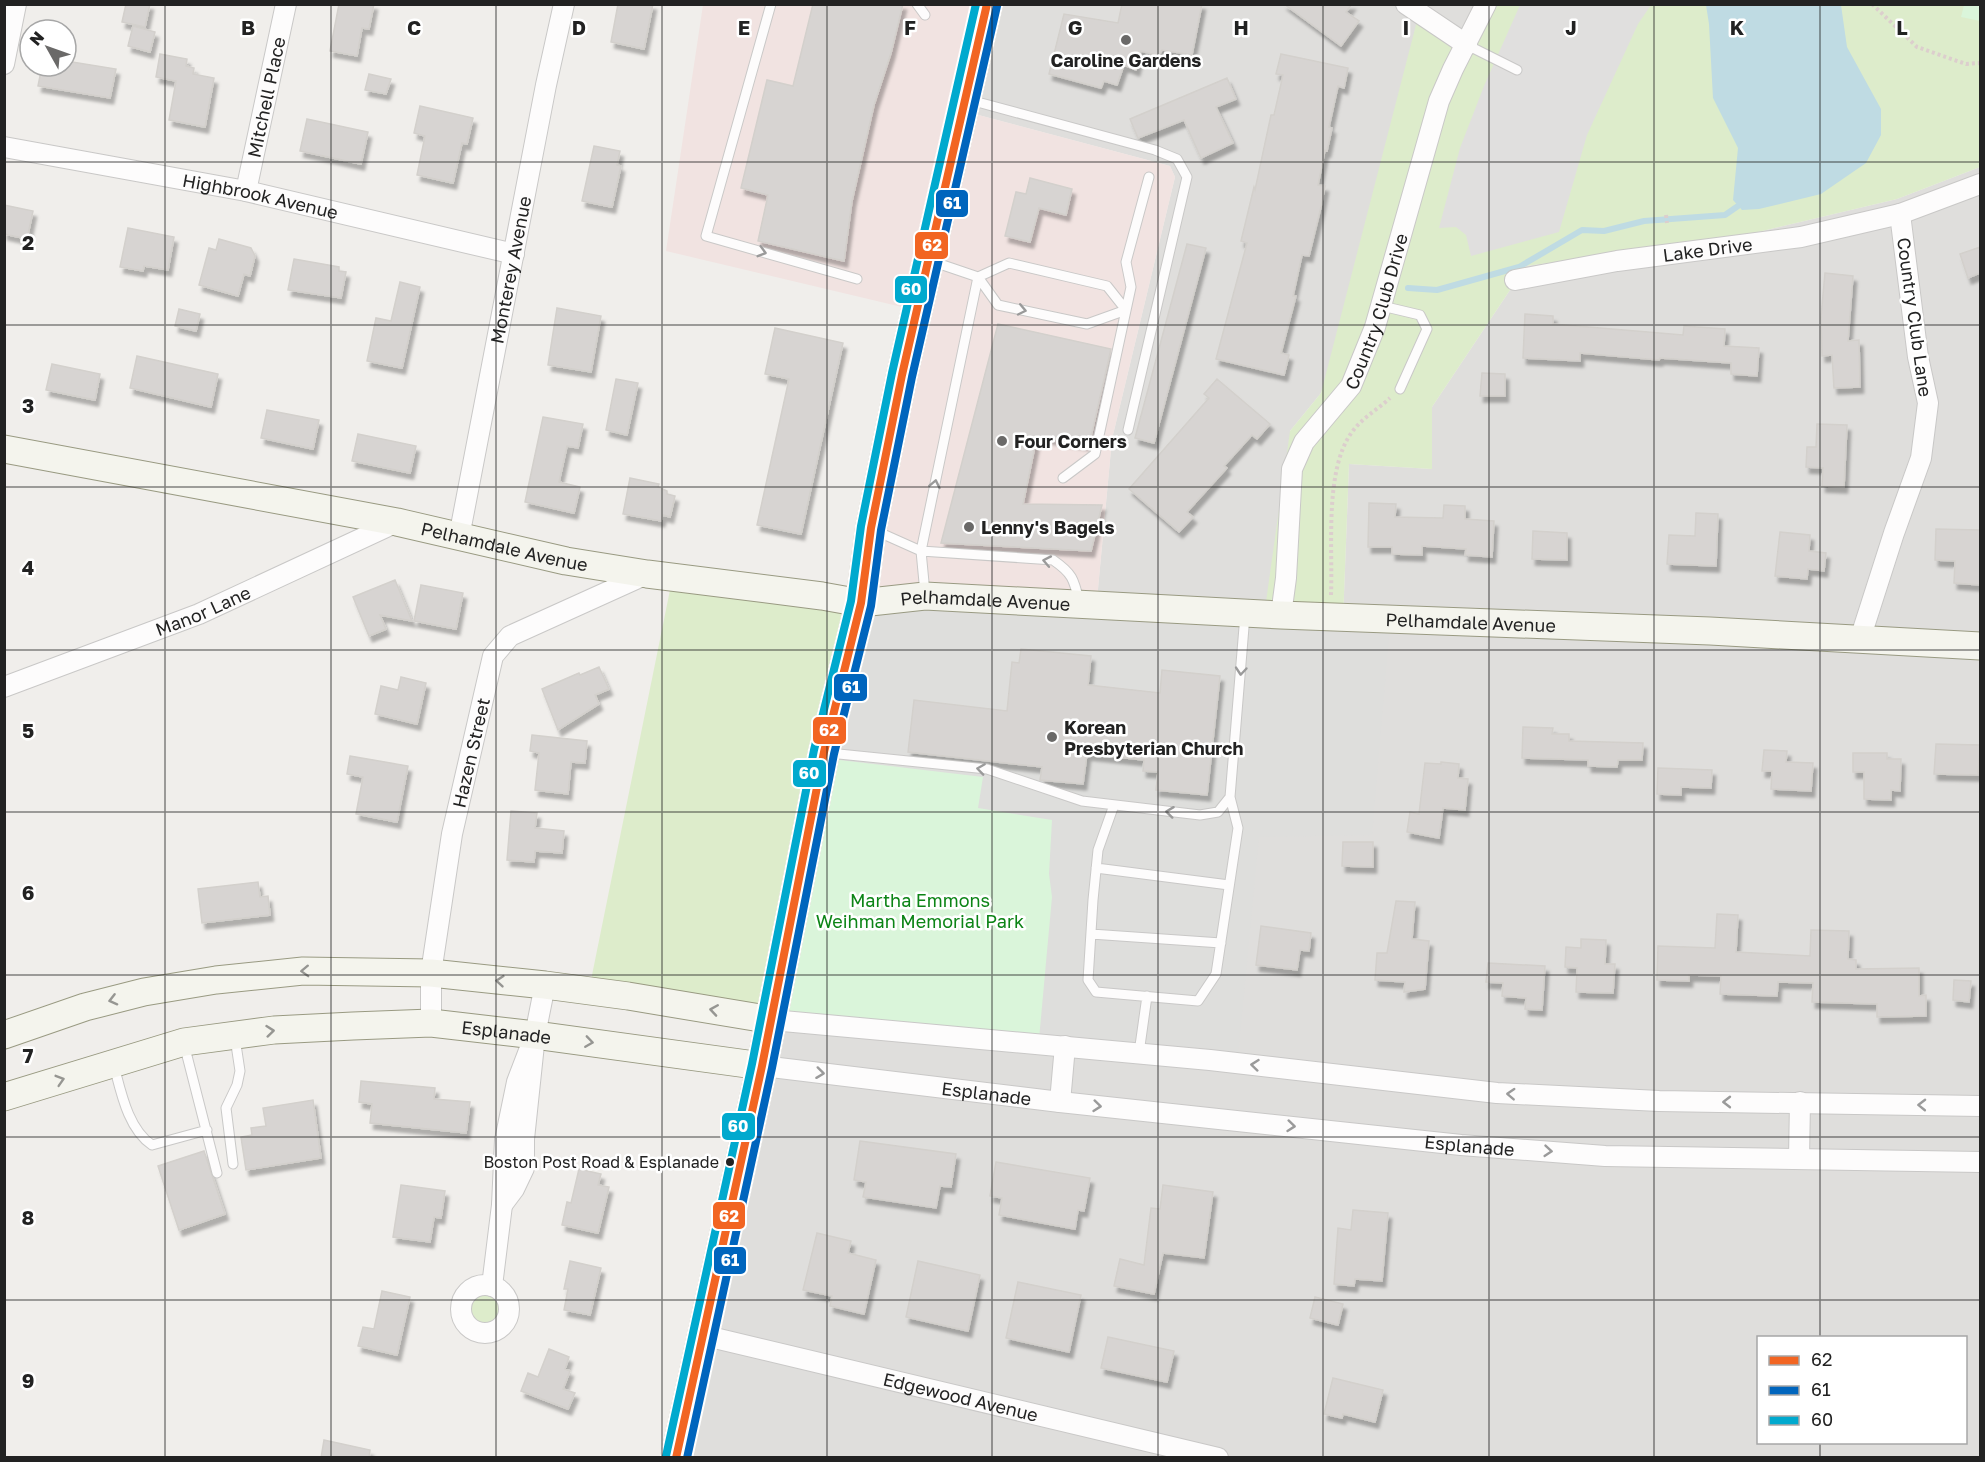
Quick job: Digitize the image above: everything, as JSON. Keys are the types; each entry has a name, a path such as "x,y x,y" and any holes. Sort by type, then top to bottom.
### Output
{"main road":[{"path":"676,1458 772,1020 824,752 861,603 871,528 902,375 987,4"}],"street":[{"path":"4,64 16,4"},
{"name":"Mitchell Place","path":"246,191 286,4"},
{"name":"Monterey Avenue","path":"459,537 546,85 564,4"},
{"name":"Country Club Drive","path":"1281,615 1286,578 1292,470 1304,442 1351,386 1382,306 1439,101 1486,4"},
{"path":"1416,7 1467,45"},
{"name":"Highbrook Avenue","path":"4,147 246,191 514,254"},
{"name":"Country Club Lane","path":"1860,639 1921,458 1928,403 1918,357 1900,214 1980,184"},
{"name":"Lake Drive","path":"1515,280 1617,261 1801,237 1900,214"},
{"name":"Pelhamdale Avenue","path":"4,449 397,522 566,561 861,603 925,596 1281,615 1710,631 1980,646"},
{"name":"Manor Lane","path":"4,687 199,614 397,522"},
{"name":"Hazen Street","path":"431,1023 431,973 452,834 493,656 510,636 647,574"},
{"path":"4,1035 85,1007 144,992 216,980 303,971 431,973 545,985 772,1020 1139,1053 1497,1093 1659,1101 1980,1106"},
{"path":"492,1286 502,1205 505,1140 517,1082 535,1035 545,985"},
{"name":"Esplanade","path":"4,1097 183,1042 285,1030 431,1023 762,1066 1461,1144 1605,1156 1980,1162"},
{"path":"1060,1101 1065,1046"},
{"path":"1798,1158 1800,1102"},
{"name":"Edgewood Avenue","path":"702,1335 1218,1458"}],"lane":[{"path":"771,4 706,236 857,279"},
{"path":"917,4 925,15"},
{"path":"1467,45 1517,70"},
{"path":"966,99 1155,150 1177,159 1188,177 1128,430"},
{"path":"1063,478 1095,454 1131,286 1126,262 1149,177"},
{"path":"929,260 978,277 998,305 1087,324 1126,310"},
{"path":"978,277 1009,263 1107,286 1126,310"},
{"path":"925,596 921,551 978,277"},
{"path":"1382,306 1420,315 1427,329 1400,389"},
{"path":"871,528 921,551 1053,560 1068,570 1074,580 1080,603"},
{"path":"1114,805 1098,850 1088,980 1096,992 1198,1001 1216,975 1238,828 1230,797 1246,612"},
{"path":"824,752 987,769 1082,801 1200,815 1218,812 1230,797"},
{"path":"1096,868 1229,885"},
{"path":"1091,934 1221,943"},
{"path":"1139,1053 1147,996"},
{"path":"233,1164 226,1108 237,1085 240,1071 235,1035"},
{"path":"183,1042 217,1173"},
{"path":"114,1064 126,1107 138,1132 146,1141 152,1145 207,1130"}],"path":[{"path":"1872,4 1917,47 1966,64 1980,63"},
{"path":"1666,215 1667,223"},
{"path":"1330,617 1334,485 1338,461 1351,433 1365,417 1400,389"}],"shaded area":[{"path":"703,5 993,5 971,113 1170,166 1175,177 1112,439 1097,600 861,603 923,312 666,251"},
{"path":"993,5 1490,5 1321,393 1290,431 1343,621 1349,464 1432,469 1432,407 1526,266 1733,238 1897,199 1980,167 1980,1457 685,1458 831,759 1097,599 1112,439 1175,177 1170,166 971,113"},
{"path":"1520,5 1651,5 1638,24 1587,135 1559,232 1471,256 1466,235 1456,227 1439,228 1460,148 1484,86"},
{"path":"861,603 1390,624 1372,835 1259,837 1238,1056 1039,1039 1052,897 1049,874 1051,820 978,808 982,777 831,759"}],"green space":[{"path":"1490,5 1980,5 1980,167 1897,199 1733,238 1526,266 1432,407 1432,469 1349,464 1343,621 1264,616 1290,431 1321,393 1418,17 1473,49"},
{"path":"1964,5 1980,5 1980,21 1961,17"},
{"path":"671,585 861,603 778,1015 590,985"},
{"name":"Martha Emmons Weihman Memorial Park","path":"831,759 983,777 978,808 1052,820 1049,874 1052,897 1039,1039 778,1015"},
{"path":"484,1290 491,1291 497,1296 502,1302 502,1316 497,1322 491,1327 484,1328 477,1327 471,1322 466,1316 465,1309 466,1302 471,1296 477,1291"}],"water":[{"path":"1706,5 1841,5 1847,47 1881,109 1881,135 1866,163 1821,194 1759,209 1742,210 1733,200 1738,148 1713,98"}],"building":[{"path":"126,4 150,4 145,27 122,22"},
{"path":"339,4 374,4 369,29 362,28 357,56 330,51"},
{"path":"618,4 653,4 644,49 611,42"},
{"path":"813,4 903,4 891,53 874,105 852,201 844,261 758,241 768,195 741,188 767,80 793,86"},
{"name":"Caroline Gardens","path":"1122,4 1202,4 1192,55 1162,50 1159,56 1141,51 1136,70 1124,65 1117,85 1104,81 1101,88 1049,74 1064,14 1118,23"},
{"path":"1284,4 1352,4 1346,12 1359,21 1341,46"},
{"path":"133,26 155,32 150,52 128,46"},
{"path":"160,54 187,59 186,66 194,68 193,74 214,78 205,127 169,120 176,81 156,77"},
{"path":"1281,54 1348,68 1344,88 1338,86 1329,127 1332,128 1318,185 1325,186 1321,207 1309,256 1302,255 1293,296 1296,296 1281,353 1289,355 1284,375 1216,359 1247,243 1241,241 1254,187 1255,190 1271,115 1274,115 1283,75 1276,74"},
{"path":"78,63 116,69 110,98 38,86 40,78 78,78"},
{"path":"369,74 391,79 386,94 365,90"},
{"path":"1227,78 1236,99 1216,107 1233,143 1201,158 1184,120 1138,138 1130,119"},
{"path":"420,106 473,118 467,144 462,143 453,183 417,175 425,136 414,133"},
{"path":"307,119 368,132 361,164 300,151"},
{"path":"594,146 620,151 617,165 621,166 612,207 582,201"},
{"path":"1030,178 1072,189 1066,215 1039,208 1030,242 1005,236 1016,192 1026,194"},
{"path":"4,205 33,211 27,239 4,234"},
{"path":"128,228 174,237 168,270 144,266 143,271 120,267"},
{"path":"219,239 251,248 255,256 250,276 244,274 238,296 199,285 209,248 216,250"},
{"path":"1187,244 1206,248 1154,443 1135,438"},
{"path":"1980,247 1980,273 1968,278 1960,254"},
{"path":"294,259 339,267 339,271 346,272 341,298 288,290"},
{"path":"1825,273 1853,276 1848,341 1859,340 1860,387 1834,388 1832,355 1822,356 1821,317"},
{"path":"400,282 420,287 402,368 367,361 376,318 391,321"},
{"path":"557,308 601,316 591,372 548,365"},
{"path":"179,309 200,314 196,331 175,326"},
{"path":"1525,314 1553,316 1553,324 1683,335 1684,326 1725,329 1724,346 1759,348 1757,376 1731,374 1731,363 1580,353 1580,361 1523,358"},
{"name":"Four Corners","path":"998,324 1111,349 1089,445 1037,436 1023,504 1102,505 1091,551 941,543"},
{"path":"775,328 843,343 801,534 757,525 789,379 765,374"},
{"path":"137,356 218,374 211,407 130,388"},
{"path":"52,364 100,374 95,400 46,390"},
{"path":"1482,373 1505,374 1505,396 1480,396"},
{"path":"616,379 638,383 627,435 606,430"},
{"path":"1217,379 1270,424 1257,439 1252,435 1224,466 1227,468 1187,512 1193,517 1179,532 1129,489 1209,398 1204,394"},
{"path":"267,410 319,420 313,449 261,438"},
{"path":"543,417 583,424 578,448 567,446 559,482 580,487 574,513 525,502"},
{"path":"1817,424 1847,425 1844,487 1822,486 1823,468 1806,467 1807,447 1816,447"},
{"path":"358,434 416,446 410,473 352,461"},
{"path":"630,478 659,484 658,487 667,491 667,494 675,496 670,517 663,515 661,521 623,514"},
{"path":"1369,503 1396,504 1395,517 1443,518 1444,505 1465,506 1465,519 1494,521 1492,557 1465,555 1466,549 1422,546 1422,555 1392,554 1392,547 1368,547"},
{"path":"1696,513 1718,514 1716,566 1667,564 1669,535 1695,536"},
{"path":"1936,529 1980,530 1980,585 1954,583 1955,561 1935,560"},
{"path":"1533,531 1567,533 1567,560 1532,559"},
{"path":"1780,532 1810,535 1809,551 1826,553 1824,571 1808,569 1807,579 1775,576"},
{"path":"395,580 412,621 380,615 386,629 369,636 353,597"},
{"path":"421,585 463,593 456,629 414,621"},
{"path":"1021,649 1091,656 1088,685 1160,693 1162,670 1220,676 1207,795 1156,790 1158,772 1143,771 1144,760 1087,754 1083,784 1040,780 1042,767 908,752 914,700 1007,711 1012,662 1019,663"},
{"path":"599,667 609,689 595,695 599,704 558,730 542,689"},
{"path":"401,677 426,683 417,724 375,714 381,686 398,690"},
{"path":"1523,727 1553,728 1552,734 1569,734 1569,741 1643,743 1642,760 1618,760 1617,767 1588,766 1588,760 1522,758"},
{"path":"532,735 587,741 585,763 571,762 568,794 535,790 539,753 530,751"},
{"path":"1936,744 1980,745 1978,775 1934,774"},
{"path":"1764,750 1787,751 1786,762 1813,763 1811,791 1771,789 1772,771 1762,771"},
{"path":"1853,753 1887,753 1887,759 1901,759 1900,791 1891,790 1891,800 1864,799 1864,772 1853,772"},
{"path":"350,756 408,766 397,822 356,814 363,777 347,774"},
{"path":"1441,762 1459,764 1458,778 1468,779 1465,810 1443,808 1439,838 1407,832 1410,812 1419,814 1425,763 1441,764"},
{"path":"1658,768 1712,770 1711,788 1681,787 1681,795 1657,794"},
{"path":"511,811 537,813 535,828 564,831 562,853 535,851 534,862 507,860"},
{"path":"1343,842 1373,842 1373,867 1342,866"},
{"path":"258,882 260,897 268,896 270,915 202,923 198,889"},
{"path":"1396,901 1415,902 1412,939 1429,941 1425,989 1404,992 1405,982 1375,980 1377,953 1387,953"},
{"path":"1717,914 1738,915 1736,952 1810,956 1811,930 1849,931 1848,959 1856,960 1856,969 1919,968 1919,996 1926,995 1926,1016 1877,1017 1877,1004 1812,1002 1813,983 1778,982 1777,996 1720,994 1721,976 1689,975 1689,981 1657,980 1658,946 1715,948"},
{"path":"1261,926 1311,933 1309,951 1300,950 1297,970 1256,965"},
{"path":"1581,939 1606,940 1605,964 1615,964 1613,993 1576,992 1577,968 1565,967 1566,947 1581,948"},
{"path":"1488,963 1545,966 1542,1010 1525,1009 1526,998 1502,996 1503,983 1486,982"},
{"path":"1954,980 1971,981 1969,1002 1953,1000"},
{"path":"361,1081 435,1088 434,1099 470,1102 466,1133 370,1123 372,1104 359,1102"},
{"path":"313,1100 321,1158 246,1170 241,1137 252,1135 251,1128 266,1126 263,1108"},
{"path":"860,1141 956,1154 951,1187 940,1186 936,1208 863,1197 866,1182 854,1180"},
{"path":"204,1151 225,1214 179,1230 158,1166"},
{"path":"996,1162 1090,1178 1084,1211 1078,1210 1075,1229 999,1215 1002,1198 990,1196"},
{"path":"579,1169 601,1174 598,1185 609,1187 598,1233 562,1225 567,1202 571,1203"},
{"path":"401,1185 445,1191 441,1218 434,1217 430,1242 393,1237"},
{"path":"1163,1185 1213,1192 1204,1258 1163,1253 1154,1294 1114,1286 1120,1259 1144,1265 1151,1208 1160,1209"},
{"path":"1353,1210 1388,1213 1382,1281 1355,1279 1354,1286 1334,1284 1338,1228 1351,1230"},
{"path":"817,1233 851,1241 848,1253 876,1260 864,1314 830,1306 832,1296 803,1290"},
{"path":"570,1261 601,1268 590,1315 564,1310 568,1289 564,1289"},
{"path":"918,1261 980,1275 968,1331 906,1317"},
{"path":"1018,1282 1081,1295 1069,1352 1006,1338"},
{"path":"382,1291 410,1297 397,1355 358,1346 363,1327 374,1329"},
{"path":"1315,1297 1343,1304 1338,1325 1310,1318"},
{"path":"1108,1337 1174,1351 1167,1382 1101,1368"},
{"path":"549,1349 569,1357 565,1369 570,1371 563,1389 575,1393 568,1409 521,1391 528,1373 538,1377"},
{"path":"1333,1378 1383,1390 1375,1422 1343,1414 1342,1418 1324,1414"},
{"path":"324,1440 370,1450 369,1458 321,1458"}],"waterway":[{"path":"1408,288 1437,290 1519,267 1582,230 1604,231 1644,221 1725,215 1738,206"}],"transit line":[{"name":"60","path":"666,1456 752,1064 814,750 851,601 861,526 892,373 976,4"},
{"name":"62","path":"676,1458 762,1066 824,752 861,603 871,528 902,375 987,4"},
{"name":"61","path":"687,1458 772,1068 834,754 871,606 881,530 912,377 997,6"}],"place":[{"name":"Caroline Gardens","path":"1126,40"},
{"name":"Four Corners","path":"1002,441"},
{"name":"Lenny's Bagels","path":"969,527"},
{"name":"Korean Presbyterian Church","path":"1052,737"},
{"name":"Boston Post Road & Esplanade","path":"730,1162"}]}
